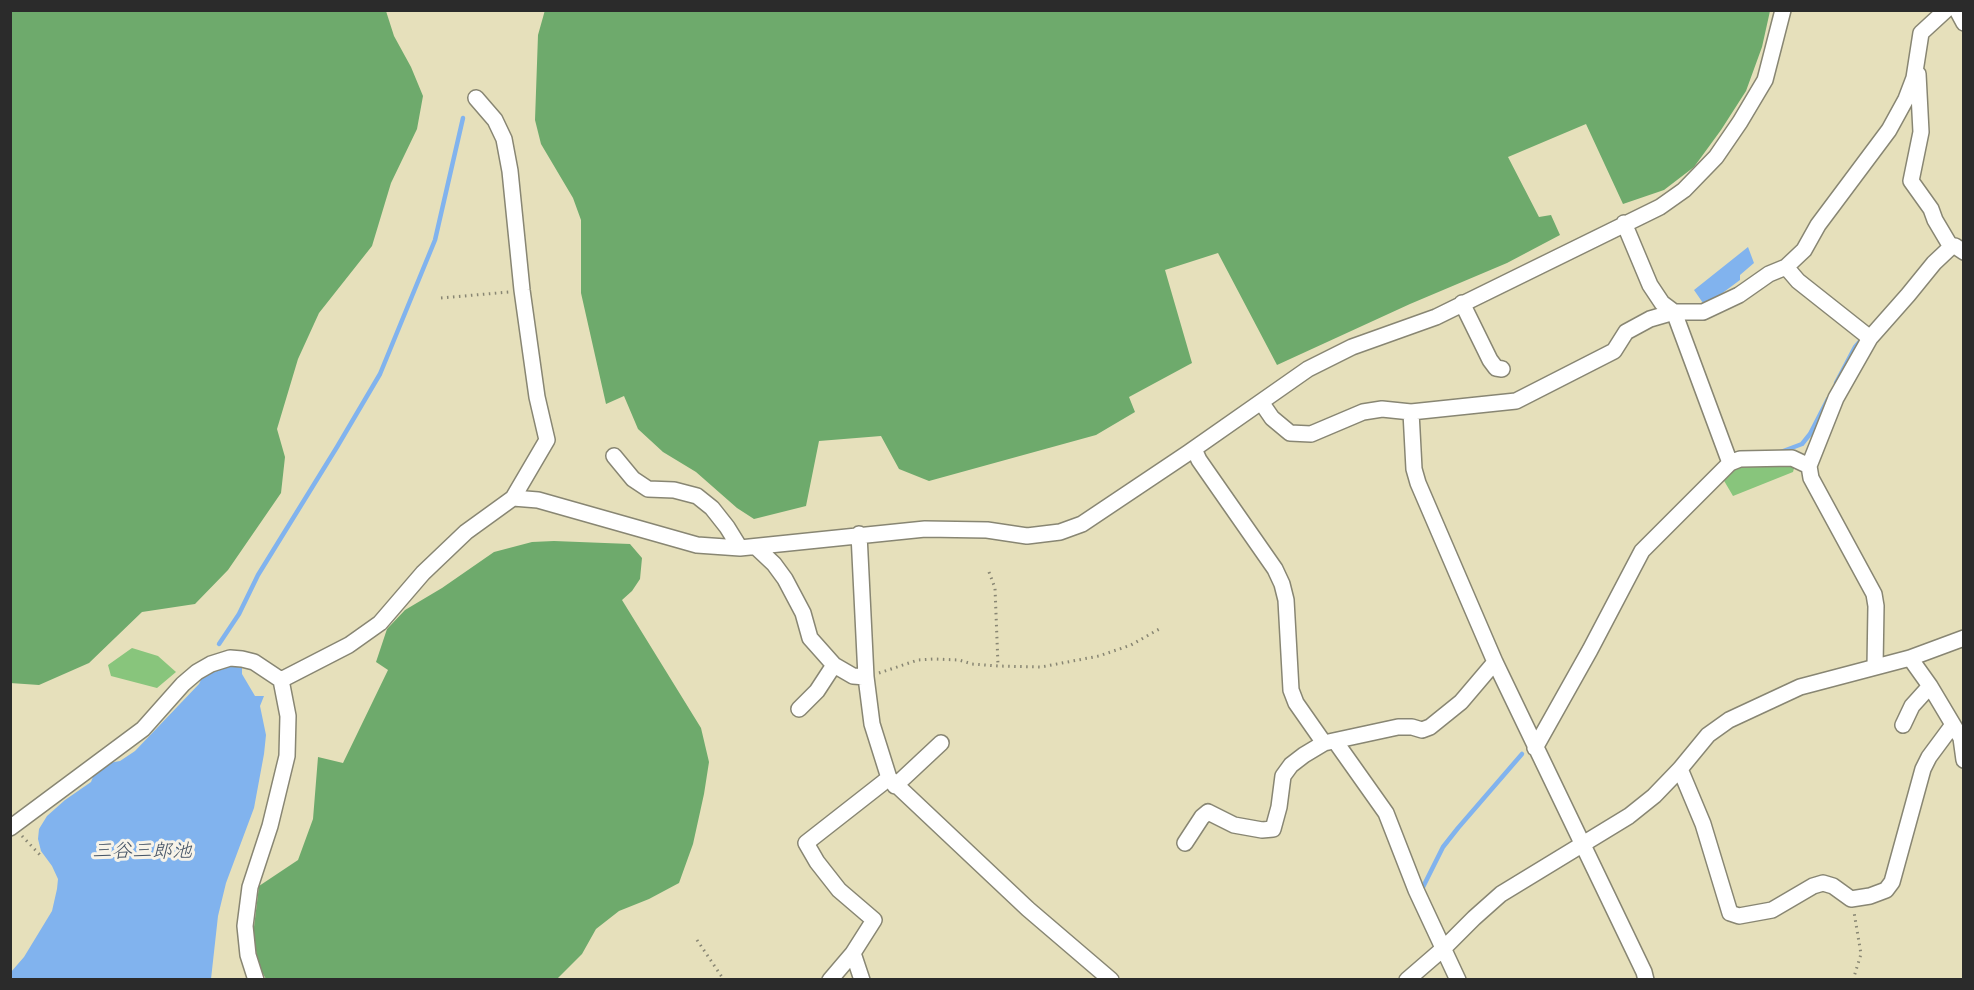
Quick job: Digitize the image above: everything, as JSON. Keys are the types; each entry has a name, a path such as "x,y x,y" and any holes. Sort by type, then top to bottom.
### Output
{"street":[{"path":"513,498 538,500 697,545 740,548 757,548 859,534 926,529 987,530 1027,536 1060,532 1082,524 1308,369 1352,347 1436,317 1660,207 1684,190 1716,158 1765,80 1783,10"},
{"path":"1261,402 1272,418 1290,433 1311,435 1363,412 1382,409 1411,411 1516,401 1614,351 1626,332 1650,319 1674,312 1703,312 1739,295 1769,274 1786,267 1804,250 1834,201 1889,130 1906,99 1914,78 1921,33 1946,10"},
{"path":"1957,10 1964,23"},
{"path":"1875,667 1876,606 1874,594 1811,478 1809,466 1836,398 1866,335 1908,295 1934,263 1953,245 1911,181 1922,132 1916,65"},
{"path":"281,680 349,645 380,623 423,573 466,532 513,498 547,440 537,397 522,290 510,171 504,139 495,120 476,98"},
{"path":"1624,223 1650,285 1662,303 1674,312 1730,463"},
{"path":"1786,267 1798,281 1866,335"},
{"path":"1462,303 1490,360 1496,368 1502,369"},
{"path":"1411,411 1414,469 1418,483 1495,662 1584,845 1646,980"},
{"path":"1194,449 1199,460 1275,569 1282,584 1286,600 1291,690 1296,703 1386,813 1416,890 1458,980"},
{"path":"614,456 633,478 648,489 674,490 698,496 712,508 740,548"},
{"path":"1535,748 1642,551 1730,463 1740,459 1792,458 1809,466"},
{"path":"859,534 866,677 872,724 892,782 1102,977"},
{"path":"757,548 774,564 785,579 803,613 810,638 834,665 853,676 866,677"},
{"path":"1407,980 1502,894 1629,816 1680,769 1708,735 1729,720 1800,687 1910,658 1964,638"},
{"path":"11,827 143,729 183,684 197,672 211,664 230,658 254,662 281,680 288,716 287,756 270,826 250,887 244,926 248,955 256,980"},
{"path":"1910,658 1930,686 1960,738 1964,760"},
{"path":"1185,843 1202,817 1208,812 1234,825 1262,830 1273,829 1279,807 1283,776 1291,765 1329,742 1398,727 1422,730 1430,727 1461,702 1495,662"},
{"path":"799,709 817,691 834,665"},
{"path":"1903,725 1912,706 1930,686"},
{"path":"1680,769 1703,824 1730,913 1739,916 1772,910 1813,886 1823,883 1833,886 1851,899 1870,896 1886,890 1892,882 1923,769 1952,726"},
{"path":"830,980 853,953 873,920 839,890 817,862 806,843 892,782 941,743"},
{"path":"853,953 862,980"}],"path":[{"path":"441,298 522,290"},
{"path":"989,572 995,588 998,666"},
{"path":"866,677 918,660 934,658 959,660 972,664 1041,667 1099,656 1131,645 1161,628"},
{"path":"11,827 40,856"},
{"path":"1851,899 1861,954 1852,980"},
{"path":"697,940 724,980"}],"green space":[{"path":"545,10 1770,11 1762,47 1746,91 1694,167 1664,190 1623,204 1586,124 1508,157 1539,217 1551,215 1560,235 1507,263 1410,304 1277,365 1218,253 1165,270 1192,363 1129,397 1135,412 1096,435 929,481 899,469 881,436 819,441 806,506 754,519 737,508 696,472 663,452 638,429 624,396 606,404 581,293 581,220 573,198 541,144 535,120 538,35"},
{"path":"10,11 386,11 394,36 411,67 423,96 417,129 391,183 372,246 319,313 298,359 277,429 285,457 281,493 228,570 195,604 142,612 89,663 39,685 10,683"},
{"path":"1738,463 1795,465 1793,472 1733,496 1723,479"},
{"path":"532,542 630,544 642,558 640,579 622,600 701,728 709,762 693,844 679,883 649,899 619,911 596,929 582,954 557,979 266,979 259,967 253,935 259,886 298,860 313,819 318,757 343,763 388,670 376,662 387,629 405,610 494,552"},
{"path":"132,648 158,656 176,672 157,688 111,676 108,665"}],"water":[{"path":"1748,247 1754,263 1740,275 1740,280 1709,303 1703,303 1694,290"},
{"name":"三谷三郎池","path":"230,665 242,668 242,674 255,696 264,696 260,706 266,735 254,808 226,883 218,916 211,979 11,980 11,972 24,957 52,911 57,889 58,879 41,851 38,839 39,829 47,816 91,782 94,774 109,763 120,761 135,751 199,684 207,667"}],"waterway":[{"path":"219,644 239,614 258,575 380,374 435,240 463,118"},
{"path":"1836,383 1855,347 1862,339"},
{"path":"1778,453 1802,444 1810,434 1828,399"},
{"path":"1422,889 1443,847 1522,754"}]}
